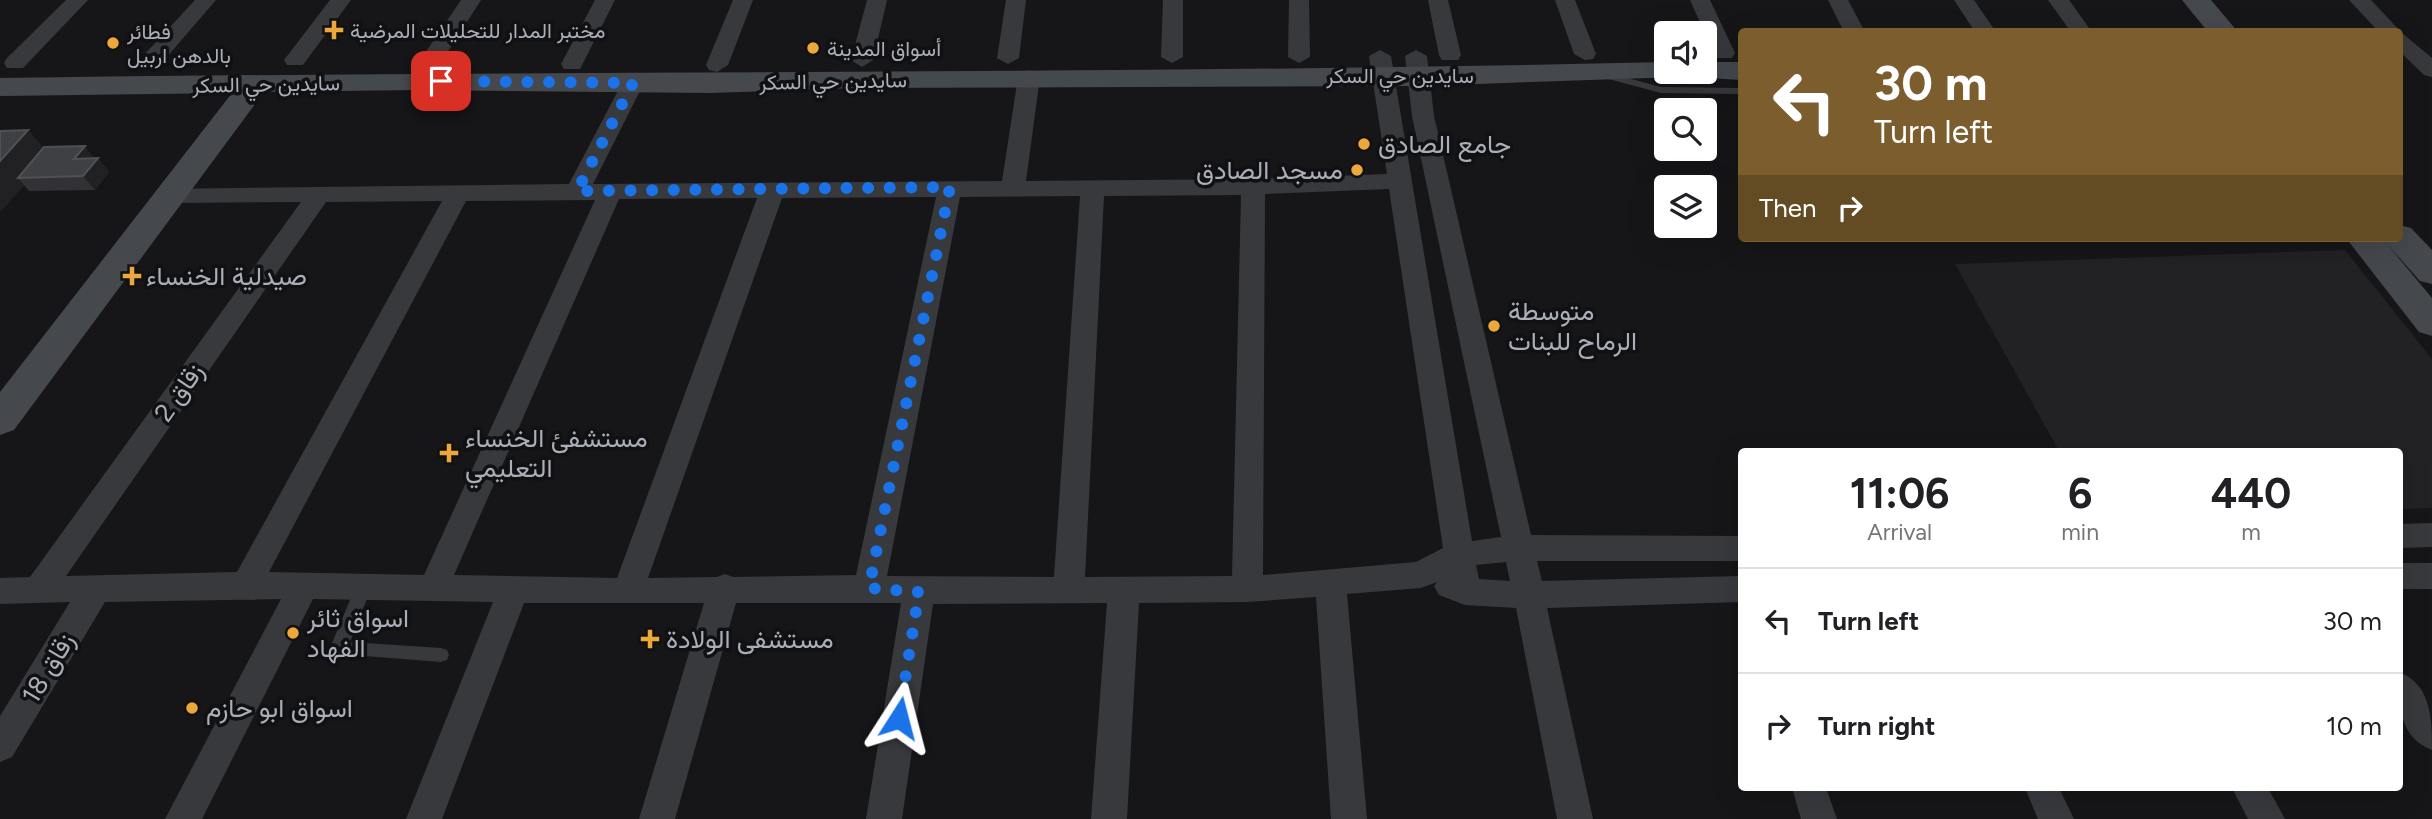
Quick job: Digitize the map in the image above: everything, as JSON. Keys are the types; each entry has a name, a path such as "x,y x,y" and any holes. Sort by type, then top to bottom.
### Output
{"street":[{"path":"5,71 78,0"},
{"path":"152,60 206,0"},
{"path":"295,60 341,0"},
{"path":"430,62 471,0"},
{"path":"572,64 605,0"},
{"path":"716,65 743,0"},
{"path":"862,60 877,0"},
{"path":"1013,187 1019,68 1016,0"},
{"path":"1172,58 1173,0"},
{"path":"1299,0 1299,57"},
{"path":"1438,0 1450,55"},
{"path":"1566,0 1588,63"},
{"path":"1700,0 1723,60"},
{"path":"1838,0 1853,28"},
{"path":"1964,0 1983,28"},
{"path":"2059,0 2079,28"},
{"path":"2196,0 2220,28"},
{"path":"2359,0 2388,28"},
{"path":"2403,43 2432,71"},
{"name":"سايدين حي السكر","path":"1417,66 1450,55 1588,63 1654,71"},
{"name":"سايدين حي السكر","path":"5,71 152,60 716,65 862,60 1019,68 1588,63 1654,55"},
{"name":"سايدين حي السكر","path":"5,71 254,85 417,81 633,83 1019,68 1172,58 1299,57 1382,66"},
{"path":"1382,66 1465,592"},
{"path":"1417,66 1423,116 1529,595 1575,819"},
{"path":"577,191 633,83"},
{"path":"0,419 254,85"},
{"path":"171,195 950,187 1253,187 1402,181"},
{"path":"1069,589 1093,186"},
{"path":"869,588 950,187"},
{"path":"1247,589 1253,187"},
{"path":"628,591 772,189"},
{"path":"434,586 611,190"},
{"path":"246,585 459,192"},
{"name":"زقاق 2","path":"38,591 320,193"},
{"path":"2412,240 2432,272"},
{"path":"2366,242 2432,323"},
{"path":"2403,536 2432,535"},
{"path":"0,591 246,585 628,591 725,587 869,588 919,592 1247,589 1421,575 1458,555 1518,548 1738,548"},
{"path":"1421,575 1465,592 1529,595 1738,589"},
{"path":"2403,576 2432,576"},
{"path":"1331,584 1349,819"},
{"path":"183,819 303,586"},
{"path":"657,819 725,587"},
{"path":"424,819 514,589"},
{"path":"1109,819 1124,589"},
{"name":"زقاق 18","path":"0,746 96,590"},
{"path":"884,819 919,592"},
{"path":"2403,693 2432,735"},
{"path":"1810,791 1819,819"},
{"path":"2043,791 2056,819"},
{"path":"2251,791 2267,819"}],"lane":[{"path":"1588,63 1661,90 1738,91"},
{"path":"364,586 340,643 346,649 441,655"}],"shaded area":[{"path":"2345,250 2432,359 2432,508 2403,509 2403,448 2057,448 1955,264"}],"building":[{"path":"28,130 0,161 0,131"},
{"path":"85,146 74,159 98,158 83,176 18,178 44,147"}],"place":[{"name":"مختبر المدار للتحليلات المرضية","path":"334,30"},
{"name":"فطائر بالدهن اربيل","path":"113,43"},
{"name":"أسواق المدينة","path":"813,48"},
{"name":"جامع الصادق","path":"1364,144"},
{"name":"مسجد الصادق","path":"1357,170"},
{"name":"صيدلية الخنساء","path":"132,276"},
{"name":"متوسطة الرماح للبنات","path":"1494,326"},
{"name":"مستشفئ الخنساء التعليمي","path":"449,453"},
{"name":"اسواق ثائر الفهاد","path":"293,633"},
{"name":"مستشفى الولادة","path":"650,639"},
{"name":"اسواق ابو حازم","path":"192,708"}],"route":[{"path":"441,81 633,83 577,191 950,187 869,588 919,592 899,718"}]}
